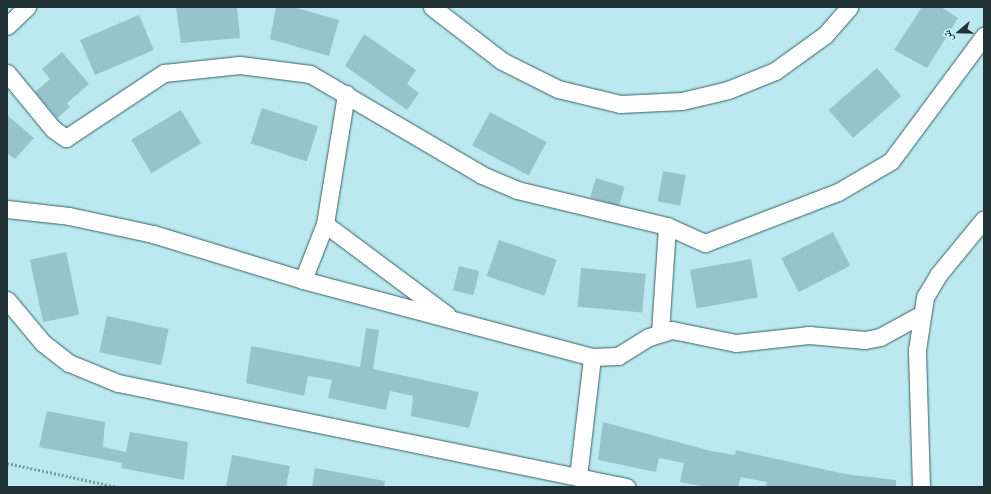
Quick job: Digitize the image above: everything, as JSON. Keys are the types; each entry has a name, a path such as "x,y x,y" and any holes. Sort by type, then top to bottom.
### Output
{"street":[{"path":"7,26 27,7"},
{"path":"432,7 502,61 558,89 620,104 682,101 728,90 775,72 825,35 849,7"},
{"path":"7,73 53,129 66,138 164,73 268,66 310,74 482,175 517,190 667,226 705,243 851,184 891,161 984,36"},
{"path":"303,280 325,224 346,94"},
{"path":"7,209 69,216 153,234 303,280 592,357 618,356 660,332 685,331 736,342 808,335 865,340 880,337 922,314"},
{"path":"921,487 917,350 925,297 938,274 984,219"},
{"path":"325,224 455,321"},
{"path":"660,332 667,226"},
{"path":"7,300 12,318 69,363 118,383 626,487"},
{"path":"578,478 592,357"}],"path":[{"path":"7,463 117,487"}],"building":[{"path":"176,7 237,7 240,38 181,43"},
{"path":"276,7 293,7 339,20 329,56 270,39"},
{"path":"922,7 941,7 958,18 927,68 894,50"},
{"path":"139,15 154,50 95,75 80,40"},
{"path":"364,34 416,70 407,84 419,93 407,110 345,66"},
{"path":"62,52 89,84 67,103 70,107 57,118 35,92 50,79 42,69"},
{"path":"877,68 901,96 853,138 829,110"},
{"path":"262,108 318,126 307,161 251,143"},
{"path":"181,110 201,143 151,173 131,140"},
{"path":"490,112 547,142 529,176 472,146"},
{"path":"7,115 34,138 15,159 7,153"},
{"path":"663,171 686,175 680,206 658,202"},
{"path":"596,178 625,187 619,206 590,197"},
{"path":"833,232 850,266 799,292 781,258"},
{"path":"499,240 557,260 544,296 487,276"},
{"path":"66,252 79,315 43,322 30,260"},
{"path":"751,259 758,297 697,308 690,270"},
{"path":"459,266 479,271 473,295 453,290"},
{"path":"581,268 646,274 642,313 578,307"},
{"path":"107,316 169,329 161,365 99,352"},
{"path":"366,328 379,330 373,369 479,392 469,428 411,416 413,396 390,391 386,410 328,398 332,380 308,376 304,396 246,383 251,346 360,367"},
{"path":"47,411 105,422 103,447 126,452 130,432 188,442 184,480 121,468 122,463 39,447"},
{"path":"603,422 711,451 735,455 736,450 845,474 896,480 896,487 765,487 767,482 741,477 738,487 706,487 680,482 684,463 659,458 656,472 598,460"},
{"path":"232,455 290,466 286,487 226,487"},
{"path":"315,468 385,481 384,487 312,487"}]}
